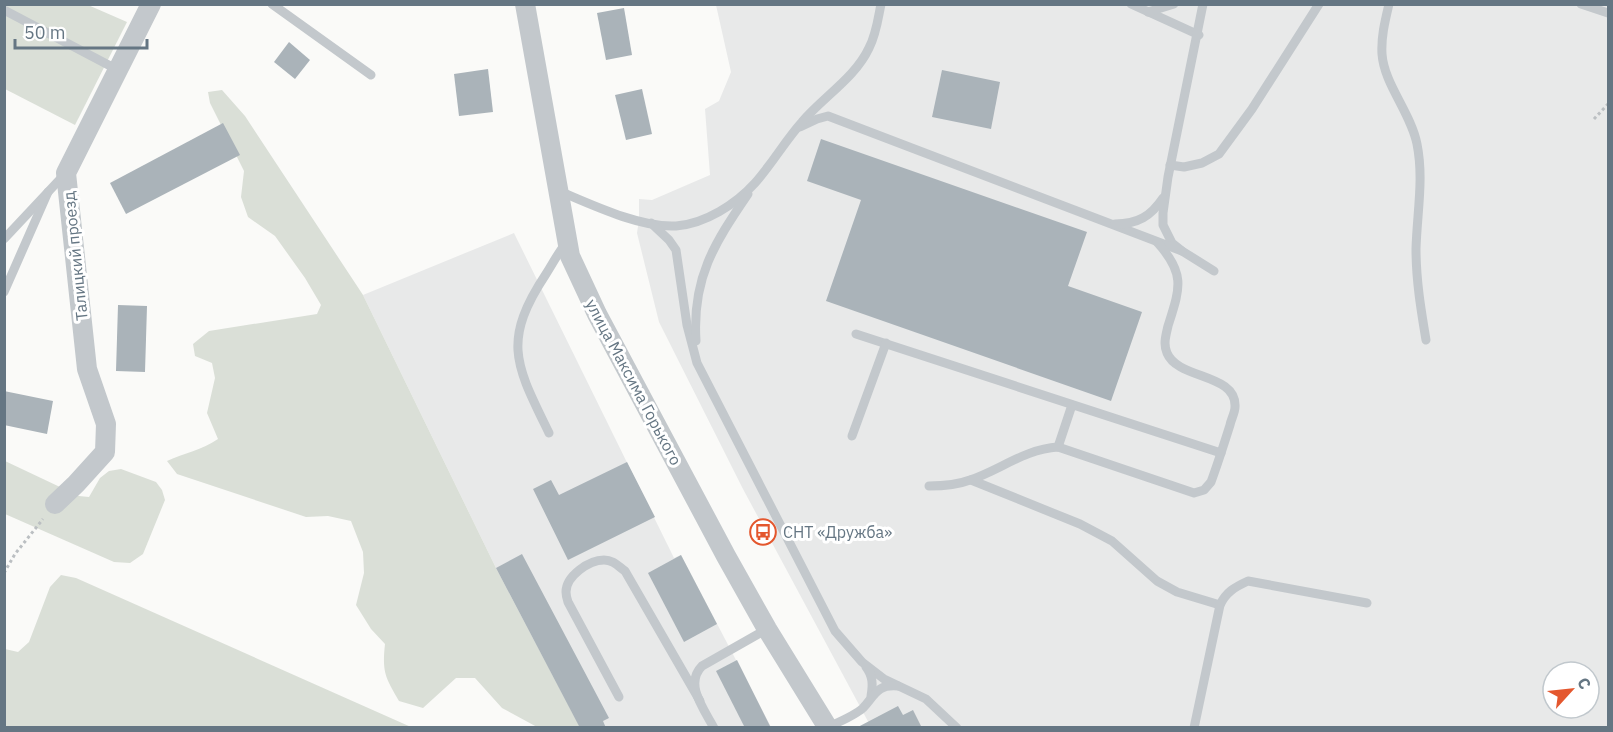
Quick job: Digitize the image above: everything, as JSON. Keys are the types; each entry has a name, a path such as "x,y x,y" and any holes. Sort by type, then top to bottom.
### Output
{"street":[{"name":"Талицкий проезд","path":"55,504 105,452 106,424 87,369 66,173 151,4"},
{"name":"улица Максима Горького","path":"525,4 570,256 597,314 720,545 767,629 828,727"}],"lane":[{"path":"272,4 371,75"},
{"path":"697,363 694,320 696,297 710,253 754,184 796,129 859,65 870,48 881,4"},
{"path":"1131,4 1198,35"},
{"path":"1148,12 1174,4"},
{"path":"1182,251 1167,236 1163,225 1164,196 1203,4"},
{"path":"1170,165 1184,167 1202,163 1219,154 1258,99 1319,4"},
{"path":"1389,4 1383,28 1382,55 1387,75 1417,142 1421,181 1416,249 1418,297 1426,340"},
{"path":"1581,4 1608,13"},
{"path":"4,10 118,70"},
{"path":"796,129 828,116 1182,251 1214,271"},
{"path":"4,239 66,173"},
{"path":"557,190 604,210 651,223 676,226 698,221 730,204 754,184"},
{"path":"4,292 48,192"},
{"path":"1111,225 1133,223 1145,217 1154,211 1164,196"},
{"path":"651,223 676,250 687,325 697,363 835,631 862,662 872,678 871,696"},
{"path":"929,486 952,485 971,480 1043,448 1058,447 1194,493 1204,490 1211,482 1235,407 1231,392 1221,384 1177,366 1167,354 1165,339 1179,289 1176,272 1169,255 1157,242"},
{"path":"549,433 524,381 518,358 518,340 525,310 557,253 566,243"},
{"path":"856,334 1221,453"},
{"path":"852,436 886,343"},
{"path":"1058,447 1072,405"},
{"path":"971,480 1080,524 1112,541 1157,581 1177,592 1220,605"},
{"path":"619,697 568,602 566,592 569,581 576,572 595,561 605,560 615,563 625,571 714,728"},
{"path":"1194,728 1220,605 1225,594 1236,586 1248,581 1367,603"},
{"path":"700,701 694,688 696,672 702,666 767,629"},
{"path":"862,662 884,679 926,699 957,728"},
{"path":"828,727 862,708 871,696 885,687 903,687"}],"path":[{"path":"1594,119 1608,104"},
{"path":"4,573 15,554 55,504"}],"shaded area":[{"path":"4,5 88,5 127,22 75,125 5,89"},
{"path":"716,5 1608,5 1608,727 871,727 743,489 659,322 637,233 639,199 652,200 710,175 705,109 719,101 731,72"},
{"path":"222,90 245,116 363,295 496,568 580,727 537,727 502,708 475,678 456,678 423,708 399,701 386,674 385,644 371,629 356,605 364,573 363,552 351,521 328,516 306,517 177,474 167,461 218,439 207,413 215,378 212,363 195,356 193,344 209,331 317,314 321,305 275,236 248,217 241,197 244,171 210,103 208,92"},
{"path":"514,233 674,558 681,555 771,727 580,727 496,568 363,295"},
{"path":"5,461 79,496 89,497 100,478 109,471 121,469 156,482 165,500 143,554 130,563 114,562 5,514"},
{"path":"61,575 76,578 411,727 5,727 5,649 18,652 29,642 50,587"}],"building":[{"path":"624,8 632,55 606,60 597,13"},
{"path":"289,42 310,60 295,79 274,62"},
{"path":"488,69 493,112 459,116 454,74"},
{"path":"942,70 1000,82 991,129 932,117"},
{"path":"642,89 652,134 626,140 615,95"},
{"path":"223,123 240,155 126,214 110,183"},
{"path":"821,139 1087,232 1068,286 1142,312 1111,401 826,301 861,200 807,181"},
{"path":"118,305 147,306 145,372 116,371"},
{"path":"4,391 53,401 47,434 4,425"},
{"path":"627,462 655,517 568,560 533,489 551,480 559,495"},
{"path":"522,554 609,718 603,721 606,728 580,728 496,568"},
{"path":"681,555 717,624 684,642 648,573"},
{"path":"737,660 771,728 745,728 716,671"},
{"path":"898,706 903,715 913,710 922,728 856,728"}],"place":[{"name":"СНТ «Дружба»","path":"763,532"}]}
